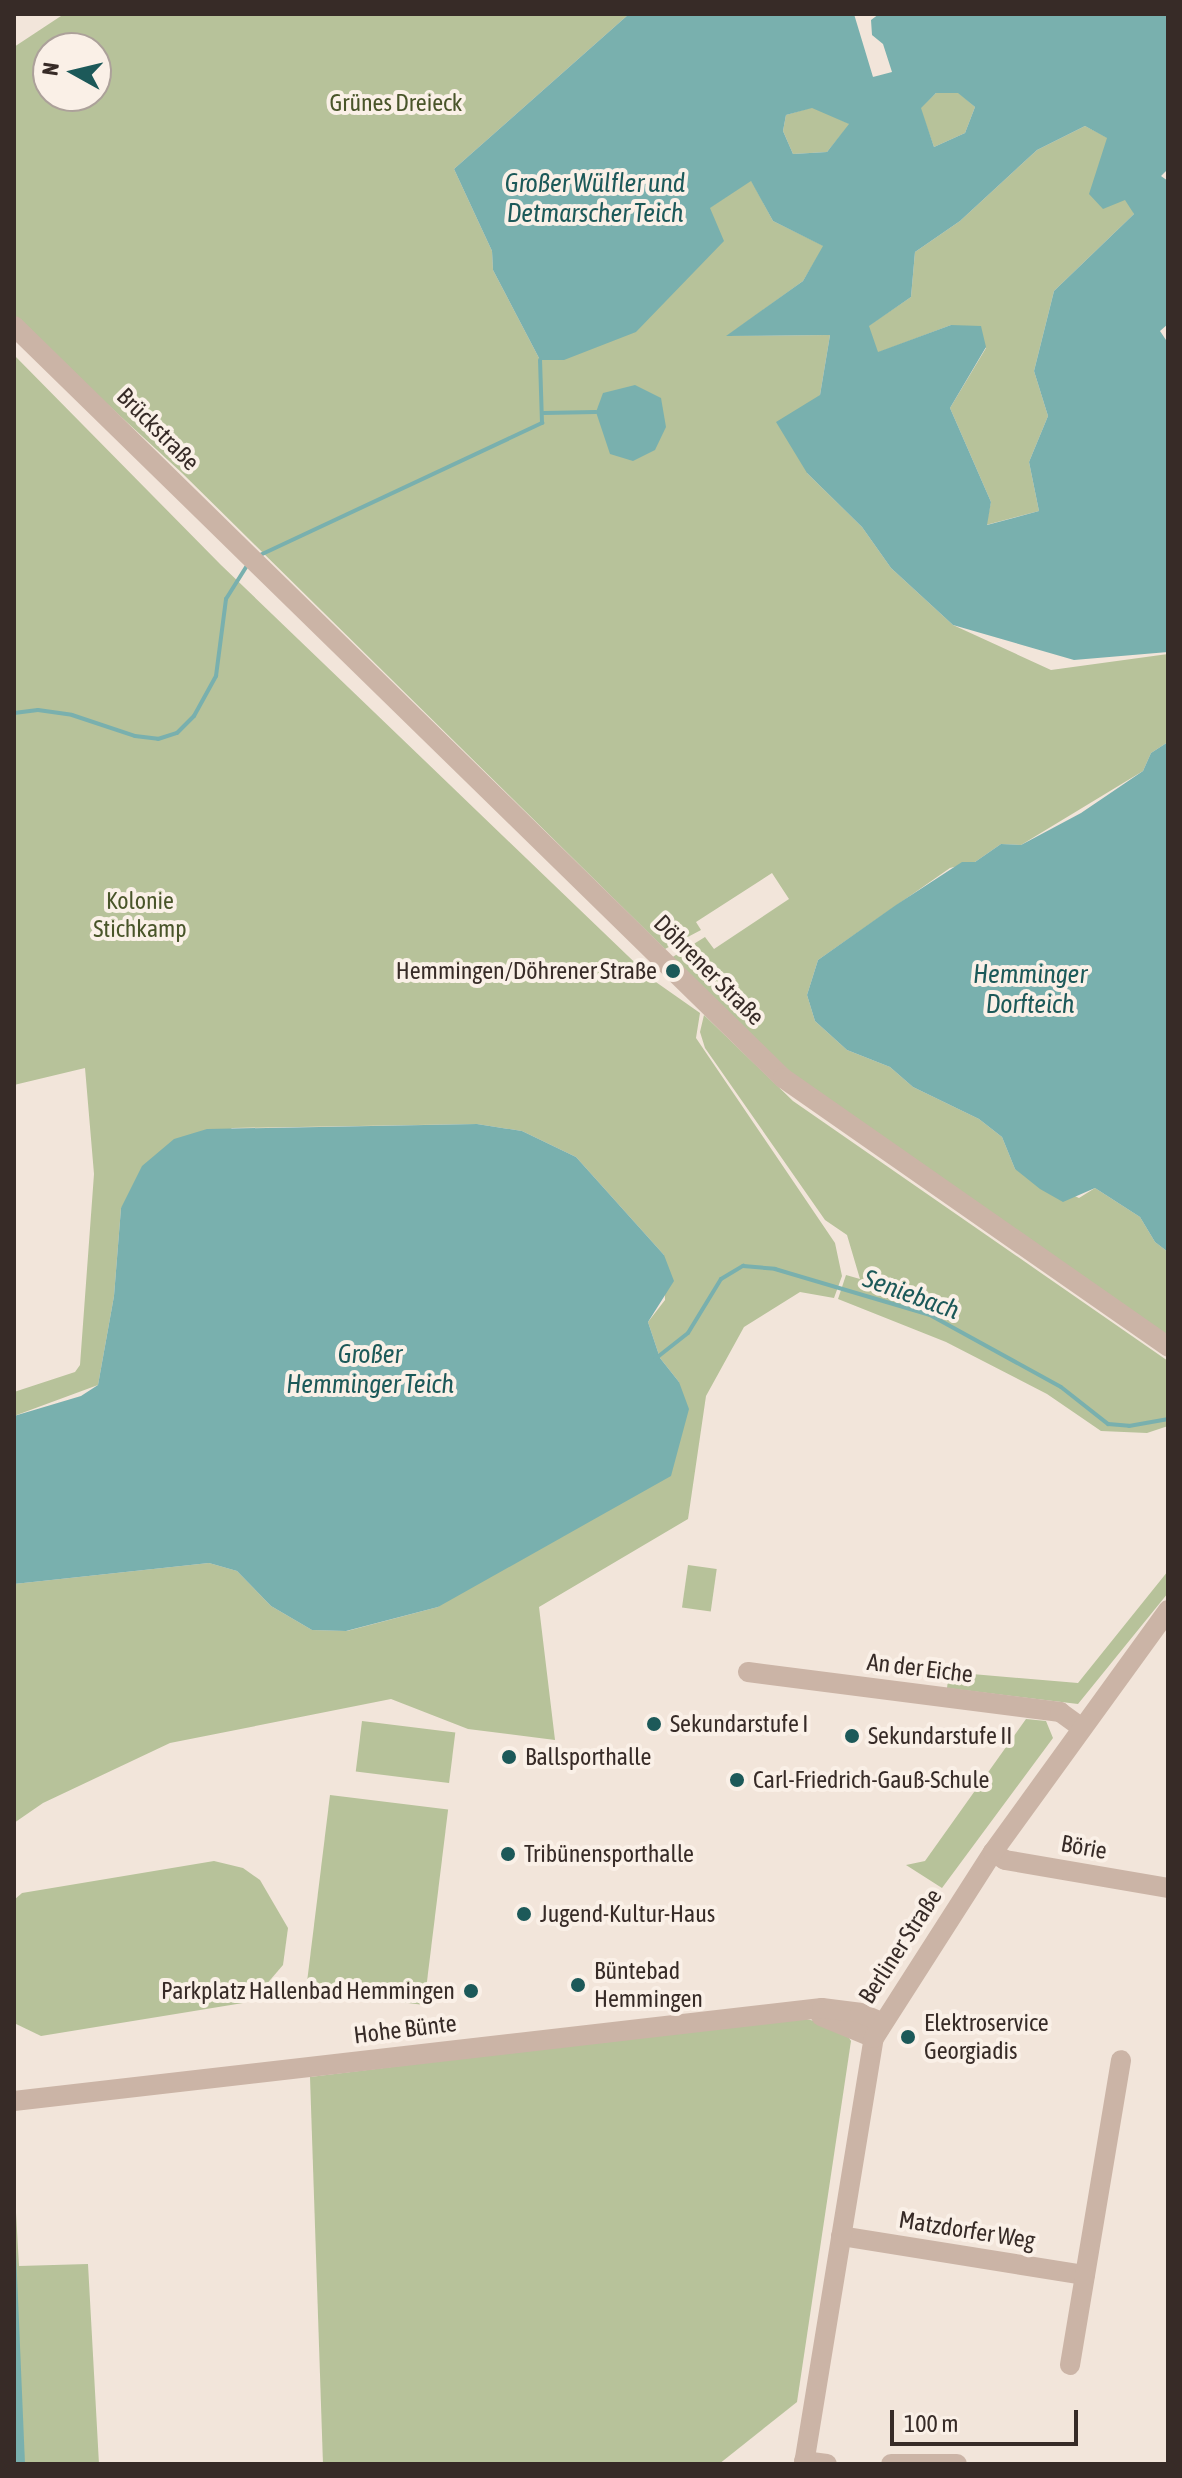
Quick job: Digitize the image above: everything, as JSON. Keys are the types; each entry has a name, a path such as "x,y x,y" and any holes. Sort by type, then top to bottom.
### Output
{"street":[{"name":"Brückstraße","path":"14,326 264,570"},
{"name":"Döhrener Straße","path":"264,570 681,978 822,1109 1168,1347"},
{"name":"Berliner Straße","path":"804,2463 878,2030 993,1852 1168,1610"},
{"name":"An der Eiche","path":"748,1672 1060,1712 1081,1727"},
{"name":"Börie","path":"993,1852 1005,1860 1168,1888"},
{"name":"Hohe Bünte","path":"14,2101 802,2010 844,2010 878,2030"},
{"path":"1070,2365 1121,2060"},
{"name":"Matzdorfer Weg","path":"841,2236 1085,2275"},
{"path":"804,2463 827,2464"},
{"path":"891,2464 957,2464"}],"green space":[{"name":"Grünes Dreieck","path":"64,14 629,14 454,169 492,251 493,270 540,360 709,208 751,180 773,221 824,246 803,281 727,336 830,335 807,473 862,527 891,568 953,625 1051,670 1168,654 1168,742 1151,753 1143,771 1021,845 1001,844 975,862 950,868 818,960 807,995 815,1021 847,1050 890,1067 913,1087 979,1119 1002,1137 1015,1169 1079,1198 1095,1188 1140,1217 1155,1242 1168,1252 1168,1338 789,1072 671,958 705,937 714,949 789,899 772,873 696,922 701,930 665,949 182,473 14,318 14,47 32,35 32,112 112,112 112,32 37,32"},
{"path":"936,93 959,93 975,107 965,133 934,147 920,108"},
{"path":"813,107 850,124 827,152 793,154 783,131 786,115"},
{"path":"1085,126 1108,138 1134,214 1054,291 1034,371 1048,416 1029,462 1039,511 986,525 991,502 950,408 986,348 951,325 877,353 868,326 911,297 915,252 960,221 1037,150"},
{"name":"Kolonie Stichkamp","path":"14,355 221,565 653,980 700,1013 696,1038 835,1243 842,1276 834,1298 800,1292 744,1327 706,1396 688,1519 539,1607 555,1740 468,1729 391,1699 170,1743 43,1803 14,1823 14,1584 209,1563 237,1571 271,1606 312,1630 347,1631 438,1607 679,1382 660,1358 648,1322 665,1300 664,1255 576,1157 522,1131 477,1124 232,1128 121,1208 114,1296 98,1385 14,1416 14,1392 75,1372 80,1365 94,1174 85,1068 14,1085"},
{"path":"704,1015 793,1101 1168,1361 1168,1426 1147,1433 1101,1431 1047,1394 946,1342 838,1299 846,1275 860,1279 847,1235 825,1220 705,1048 700,1032"},
{"path":"688,1565 717,1569 711,1612 682,1608"},
{"path":"1168,1571 1168,1593 1078,1704 947,1688 949,1672 1078,1683"},
{"path":"1026,1719 1046,1721 1053,1738 942,1888 906,1865 925,1861"},
{"path":"362,1721 455,1732 449,1783 356,1772"},
{"path":"330,1795 448,1810 424,2005 306,1991"},
{"path":"214,1861 243,1868 260,1880 288,1928 283,1965 259,1993 243,2003 41,2036 14,2023 14,1900 22,1893"},
{"path":"798,2017 843,2028 851,2041 797,2402 719,2464 323,2464 310,2077"},
{"path":"14,2177 19,2266 88,2264 99,2464 14,2464"}],"water":[{"name":"Großer Wülfler und Detmarscher Teich","path":"629,14 854,14 873,77 892,72 883,44 872,35 871,20 879,14 1168,14 1168,169 1161,176 1168,181 1168,324 1160,331 1168,343 1168,652 1074,660 953,625 891,568 862,527 807,473 776,422 820,395 830,335 726,336 803,281 823,246 773,221 751,181 710,208 724,241 636,332 564,360 540,360 493,270 492,251 454,169","holes":["936,93 958,93 975,107 965,133 934,147 921,108","812,108 849,124 827,152 793,154 783,131 786,115","1085,126 1107,138 1089,194 1103,209 1125,200 1134,214 1054,291 1034,371 1048,416 1029,462 1039,511 987,525 991,502 950,408 986,347 981,326 951,325 878,352 869,326 911,297 915,252 960,221 1037,150"]},
{"path":"635,385 661,398 666,427 655,450 633,461 610,454 596,412 603,393"},
{"name":"Hemminger Dorfteich","path":"1168,742 1168,1252 1155,1242 1140,1217 1095,1188 1063,1202 1040,1189 1015,1169 1002,1137 979,1119 913,1087 890,1067 847,1050 815,1021 807,995 818,960 896,905 962,862 975,862 1001,844 1021,845 1081,813 1143,771 1151,753"},
{"name":"Großer Hemminger Teich","path":"477,1124 522,1131 576,1157 664,1255 674,1281 648,1322 660,1358 679,1382 689,1409 671,1476 438,1607 346,1631 312,1630 271,1606 237,1571 209,1563 14,1584 14,1416 81,1396 98,1385 114,1296 121,1208 142,1166 174,1139 207,1129"},
{"path":"14,2204 25,2464 14,2464"}],"waterway":[{"path":"258,556 542,423 540,360"},
{"path":"544,413 596,412"},
{"path":"14,713 38,710 72,715 135,736 158,739 177,733 194,716 216,676 226,599 248,564"},
{"name":"Seniebach","path":"655,1359 688,1333 721,1279 743,1266 775,1269 930,1315 1061,1387 1108,1424 1129,1426 1168,1419"}],"place":[{"name":"Hemmingen/Döhrener Straße","path":"673,971"},
{"name":"Sekundarstufe I","path":"654,1724"},
{"name":"Sekundarstufe II","path":"852,1736"},
{"name":"Ballsporthalle","path":"509,1757"},
{"name":"Carl-Friedrich-Gauß-Schule","path":"737,1780"},
{"name":"Tribünensporthalle","path":"508,1854"},
{"name":"Jugend-Kultur-Haus","path":"524,1914"},
{"name":"Büntebad Hemmingen","path":"578,1985"},
{"name":"Parkplatz Hallenbad Hemmingen","path":"471,1991"},
{"name":"Elektroservice Georgiadis","path":"908,2037"}]}
